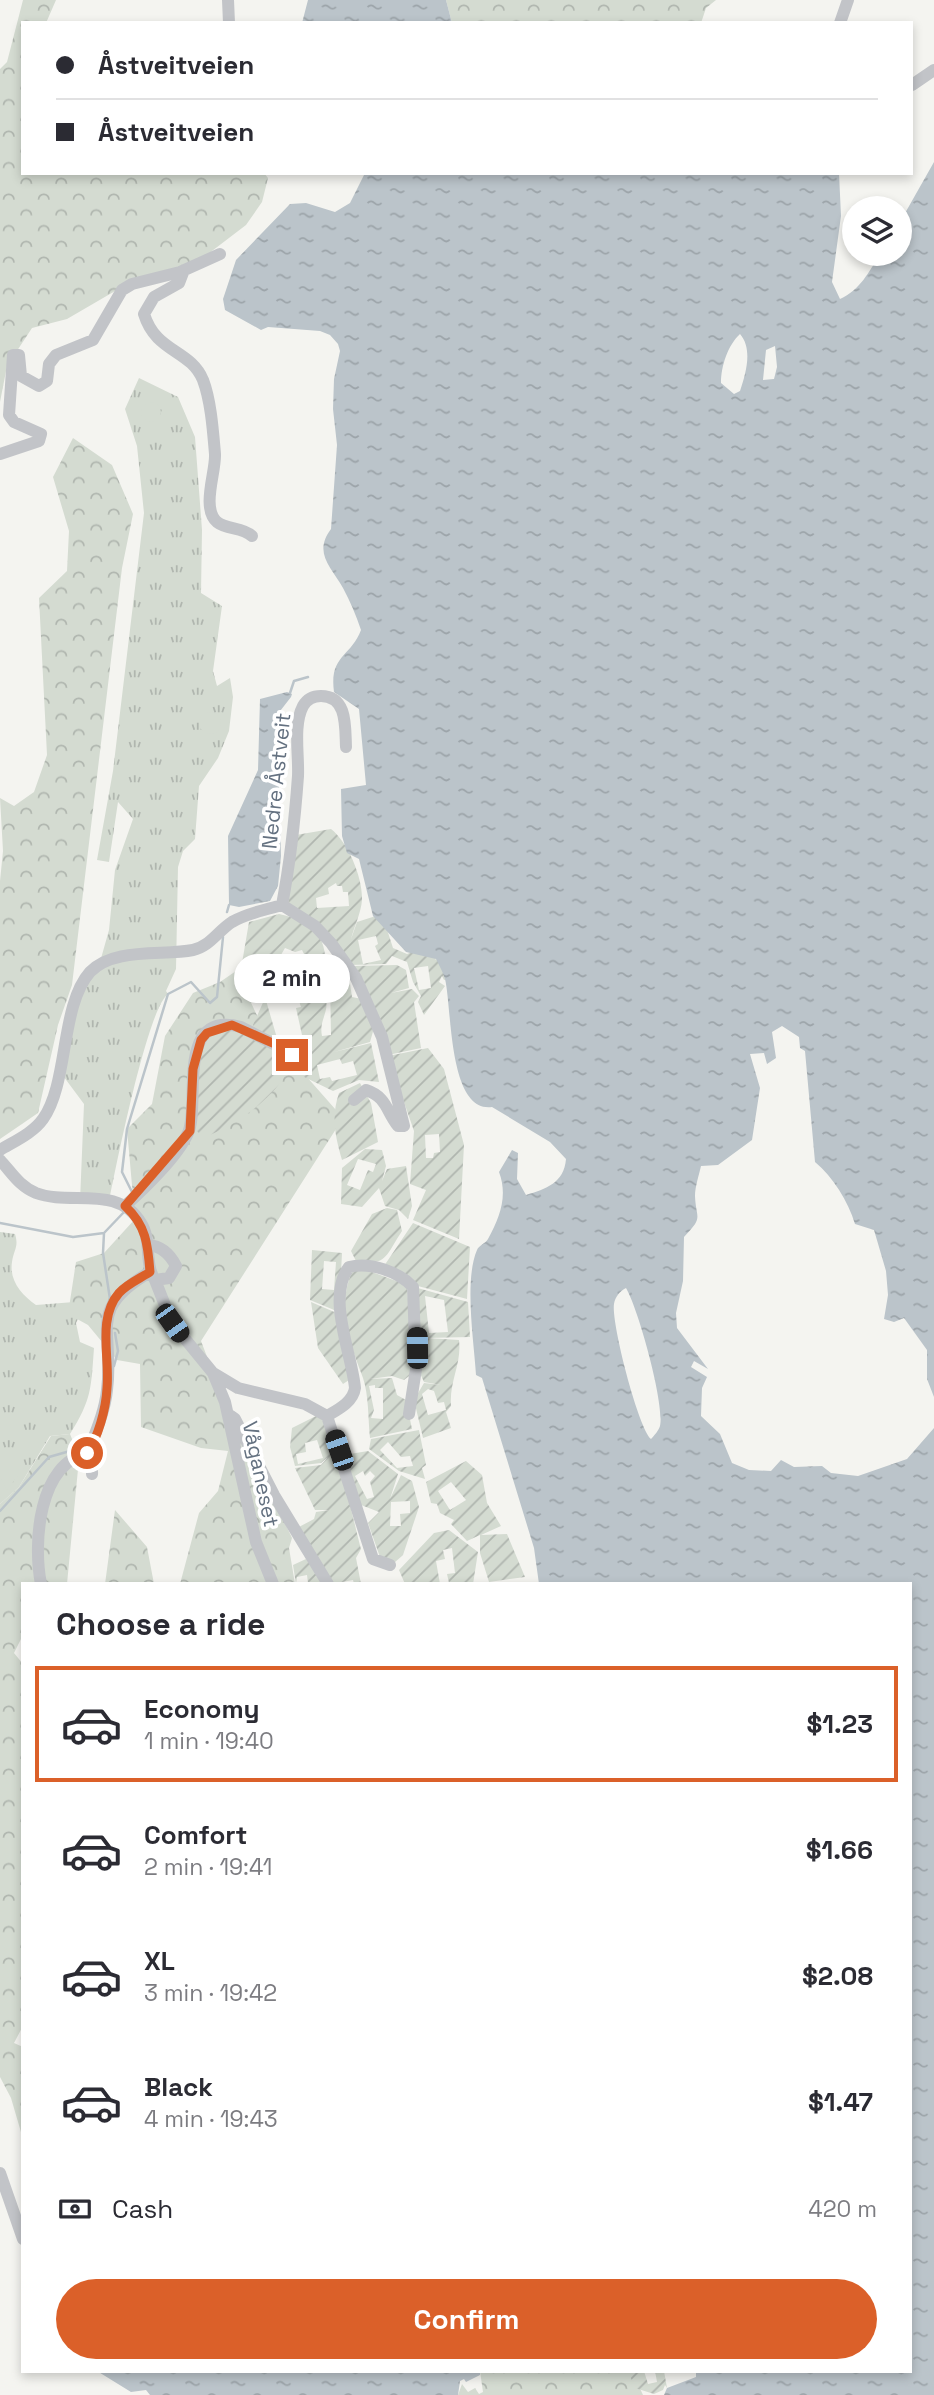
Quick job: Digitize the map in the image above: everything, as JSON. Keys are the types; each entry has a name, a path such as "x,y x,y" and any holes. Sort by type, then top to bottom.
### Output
{"street":[{"path":"228,0 229,21"},
{"path":"841,21 848,0"},
{"path":"913,84 934,70"},
{"path":"0,454 39,441 41,434 14,422 9,415 13,355 19,355 21,376 39,386 47,381 49,363 56,355 93,340 118,294 132,284 184,270 220,254"},
{"path":"184,270 179,283 154,297 144,314 157,341 181,356 202,379 215,457 211,514 217,522 252,536"},
{"name":"Nedre Åstveit","path":"282,905 297,784 300,715 305,702 313,697 323,696 336,701 344,712 346,747"},
{"path":"0,1150 33,1130 49,1107 82,983 91,971 101,963 117,958 202,948 233,921 282,905 315,926 356,978 382,1037 404,1126 398,1126 381,1097 372,1091 366,1090 354,1100"},
{"path":"130,1206 190,1131 193,1069 201,1040 207,1033 232,1025 241,1027 306,1061"},
{"path":"0,1160 19,1184 37,1194 61,1198 109,1199 130,1206 141,1223 148,1245 165,1251 176,1266 169,1278 153,1276 126,1286 111,1306 107,1322 107,1390 97,1436 89,1453 92,1474"},
{"name":"Våganeset","path":"148,1245 153,1276 172,1323 213,1373 228,1414 256,1542 272,1582"},
{"path":"390,1565 373,1559 327,1416 354,1394 355,1381 342,1323 341,1289 349,1266 364,1265 393,1273 413,1287 416,1369 409,1414"},
{"name":"Våganeset","path":"213,1373 238,1388 305,1404 327,1416"},
{"path":"228,1414 235,1419 274,1496 327,1582"},
{"path":"41,1582 40,1545 47,1488 69,1462 89,1453"},
{"path":"0,2173 21,2233"}],"green space":[{"path":"23,0 56,0 47,21 21,21 21,175 266,175 268,178 262,202 246,225 191,267 134,280 67,319 32,328 7,366 0,402 0,69 7,62"},
{"path":"446,0 716,0 706,8 702,21 451,21"},
{"path":"139,378 178,397 195,437 202,530 201,593 222,606 213,671 217,686 230,678 233,697 229,731 218,758 199,786 195,839 183,851 178,867 176,969 166,991 168,994 151,1029 142,1059 108,1206 80,1201 84,1104 58,1069 82,983 100,962 109,930 115,870 133,819 118,802 109,862 97,860 113,771 144,513 137,446 125,409"},
{"path":"151,402 158,405 161,412 158,419 151,422 144,419 141,412 144,405"},
{"path":"73,438 112,465 133,514 122,568 72,985 58,1025 38,1113 0,1139 0,881 3,851 0,798 14,806 34,792 47,755 39,598 67,571 69,531 53,477"},
{"path":"210,712 218,715 221,723 218,731 210,734 202,731 199,723 202,715"},
{"path":"331,829 349,851 362,891 360,910 351,939 357,922 382,914 393,948 407,954 428,945 436,960 438,958 448,979 444,980 442,976 439,982 445,986 424,1015 418,1002 421,996 407,962 392,956 386,964 351,965 288,904 296,835","holes":["336,883 337,886 342,886 343,892 348,892 349,906 317,908 316,898 329,894 328,888","376,936 378,944 375,946 381,960 363,964 358,940","428,966 431,988 419,990 414,968"]},
{"path":"279,914 305,923 320,937 325,957 326,984 309,990 298,990 290,979 297,991 308,993 322,988 326,1008 322,1036 331,1035 330,981 349,977 352,997 362,999 374,1028 370,1042 334,1052 371,1043 379,1082 359,1080 333,1091 296,1073 306,1056 256,1033 253,1025 265,998 262,973 283,971 241,969 249,922","holes":["285,948 295,952 302,950 312,970 300,979 287,965 285,970 278,967 278,960","283,989 292,989 301,1007 296,1008 302,1035 284,1042 283,1037 277,1038 265,997","340,1059 342,1064 353,1061 357,1075 332,1081 330,1077 320,1079 317,1065"]},
{"path":"397,965 406,970 409,988 391,993 412,989 419,996 414,1002 421,1048 388,1055 352,966"},
{"path":"236,971 262,1026 343,1118 201,1341 214,1375 292,1538 289,1548 295,1582 181,1582 199,1513 218,1491 228,1451 201,1448 141,1427 140,1364 117,1360 88,1325 68,1314 76,1262 104,1253 135,1219 127,1129 152,1104 165,1036 193,993 220,982"},
{"path":"227,1026 244,1030 291,1065 284,1078 265,1100 242,1118 203,1138 192,1125 197,1061 207,1033"},
{"path":"428,1048 444,1069 464,1145 459,1239 413,1220 426,1190 410,1184 414,1131 388,1056","holes":["439,1134 440,1152 434,1153 433,1158 426,1158 425,1135"]},
{"path":"360,1083 371,1103 378,1142 342,1160 335,1126 337,1101 339,1093"},
{"path":"365,1149 382,1150 386,1166 382,1181 387,1169 406,1166 412,1206 408,1219 399,1210 385,1206 379,1188 362,1207 341,1204 342,1168","holes":["358,1159 376,1164 373,1172 368,1170 360,1190 347,1185"]},
{"path":"387,1208 397,1210 402,1231 385,1257 374,1262 356,1261 351,1251 372,1214"},
{"path":"413,1223 470,1247 467,1299 414,1285 384,1266"},
{"path":"0,1232 15,1234 13,1275 21,1292 36,1305 87,1301 76,1323 80,1342 94,1348 89,1393 83,1411 70,1434 50,1436 19,1487 0,1504"},
{"path":"312,1250 342,1253 339,1312 310,1300","holes":["324,1261 336,1262 334,1290 322,1289"]},
{"path":"353,1269 364,1269 407,1285 413,1373 404,1380 392,1376 370,1379 392,1378 397,1395 406,1400 412,1429 370,1438 365,1385 346,1324 345,1297","holes":["375,1385 375,1388 383,1388 383,1419 371,1418 374,1410 369,1386"]},
{"path":"414,1287 468,1302 470,1337 426,1338 459,1340 459,1349 451,1406 446,1412 451,1428 423,1438 414,1400 424,1383 441,1385 424,1382 418,1369","holes":["425,1296 444,1300 448,1332 429,1333","428,1389 434,1391 438,1403 444,1402 446,1410 428,1415 422,1394"]},
{"path":"311,1302 339,1314 352,1378 343,1384 318,1348"},
{"path":"318,1415 330,1437 343,1477 361,1549 356,1558 361,1582 331,1582 297,1528 314,1519 316,1512 329,1510 315,1510 295,1468 321,1465 328,1457 321,1463 295,1466 290,1447 292,1428","holes":["317,1440 323,1458 298,1464 296,1454 306,1452 305,1443"]},
{"path":"419,1430 426,1465 422,1468 425,1479 399,1471 369,1449 371,1439","holes":["388,1442 401,1457 410,1456 413,1466 397,1468 380,1450"]},
{"path":"70,1434 74,1444 81,1438 67,1582 21,1582 21,1639 14,1653 21,1662 21,2030 14,2043 21,2046 21,2132 11,2098 0,2077 0,1504 19,1487 51,1436"},
{"path":"368,1451 398,1474 390,1499 401,1475 412,1481 419,1507 403,1555 394,1563 380,1557 368,1523 379,1512 356,1503 344,1455","holes":["363,1471 365,1476 370,1471 375,1476 370,1482 374,1497 367,1499 355,1476","410,1501 410,1513 400,1514 401,1526 390,1526 391,1502"]},
{"path":"11,1459 24,1468 7,1490 1,1479 5,1465"},
{"path":"466,1461 482,1475 487,1503 501,1526 481,1535 507,1534 525,1577 489,1582 480,1553 480,1535 467,1541 451,1524 454,1520 440,1513 437,1504 431,1503 426,1482","holes":["451,1482 466,1500 450,1510 438,1491"]},
{"path":"115,1510 147,1547 154,1582 105,1582"},
{"path":"449,1530 478,1552 473,1582 449,1582 447,1574 455,1573 452,1548 443,1550 445,1559 436,1561 440,1582 404,1582 399,1570 434,1533"},
{"path":"306,1559 323,1582 308,1582 307,1575 297,1577 296,1582 293,1565"},
{"path":"480,2373 633,2373 643,2395 458,2395 462,2384 468,2392 475,2388 479,2394 483,2392"},
{"path":"629,2373 645,2373 648,2384 657,2382 655,2373 664,2373 667,2388 665,2385 663,2390 654,2394 635,2388"}],"water":[{"path":"308,0 446,0 451,21 303,21"},
{"path":"934,162 934,1397 927,1379 927,1350 904,1318 894,1322 884,1319 888,1295 886,1271 874,1230 855,1224 839,1190 815,1162 805,1051 800,1048 799,1037 782,1026 772,1032 776,1058 767,1064 764,1053 750,1054 760,1088 752,1140 718,1165 701,1166 695,1192 697,1221 684,1237 683,1281 676,1313 677,1328 708,1369 694,1361 691,1367 707,1377 702,1388 701,1416 720,1434 732,1463 749,1470 771,1471 781,1460 794,1467 822,1466 831,1473 858,1476 907,1459 934,1428 934,2395 664,2395 667,2388 696,2377 696,2373 912,2373 912,1582 539,1582 534,1548 482,1378 476,1375 471,1278 477,1250 488,1239 499,1214 503,1190 499,1172 512,1150 518,1153 517,1179 526,1195 553,1184 562,1174 566,1159 550,1142 492,1107 478,1104 467,1093 455,1056 445,979 441,969 436,959 406,952 373,916 359,859 347,853 342,836 341,789 366,785 359,709 334,692 333,680 338,663 361,630 348,598 324,553 326,538 331,529 337,445 333,409 334,379 340,351 338,344 330,335 320,331 268,327 261,330 225,310 223,299 236,260 290,204 306,203 335,212 350,203 364,175 839,175 841,216 832,282 840,299 859,286 873,266 912,266 912,201","holes":["740,334 744,340 747,361 740,391 734,394 721,383 722,370 732,344","775,346 777,367 774,379 763,380 766,350","626,1288 649,1356 658,1398 660,1426 651,1439 639,1415 626,1374 614,1314 617,1297"]},
{"path":"287,692 292,694 291,697 277,715 281,856 278,886 270,901 239,907 229,905 228,836 258,770 260,699"},
{"path":"100,2373 480,2373 466,2382 464,2379 460,2381 458,2395 150,2395 146,2390 131,2392"}],"waterway":[{"path":"290,693 294,681 308,677"},
{"path":"227,912 229,905"},
{"path":"132,1192 122,1172 127,1129 168,994 191,982 210,1003 217,997 223,937"},
{"path":"0,1223 73,1237 104,1233 125,1211"},
{"path":"104,1233 103,1253 110,1299"},
{"path":"114,1366 118,1351 115,1333"},
{"path":"0,1511 49,1457 70,1451 87,1439"}],"route":[{"path":"87,1453 97,1436 107,1390 107,1322 111,1306 126,1286 150,1272 148,1245 141,1223 125,1206 177,1150 190,1131 193,1069 201,1040 216,1028 232,1025 241,1027 253,1036 277,1045 292,1055"}]}
